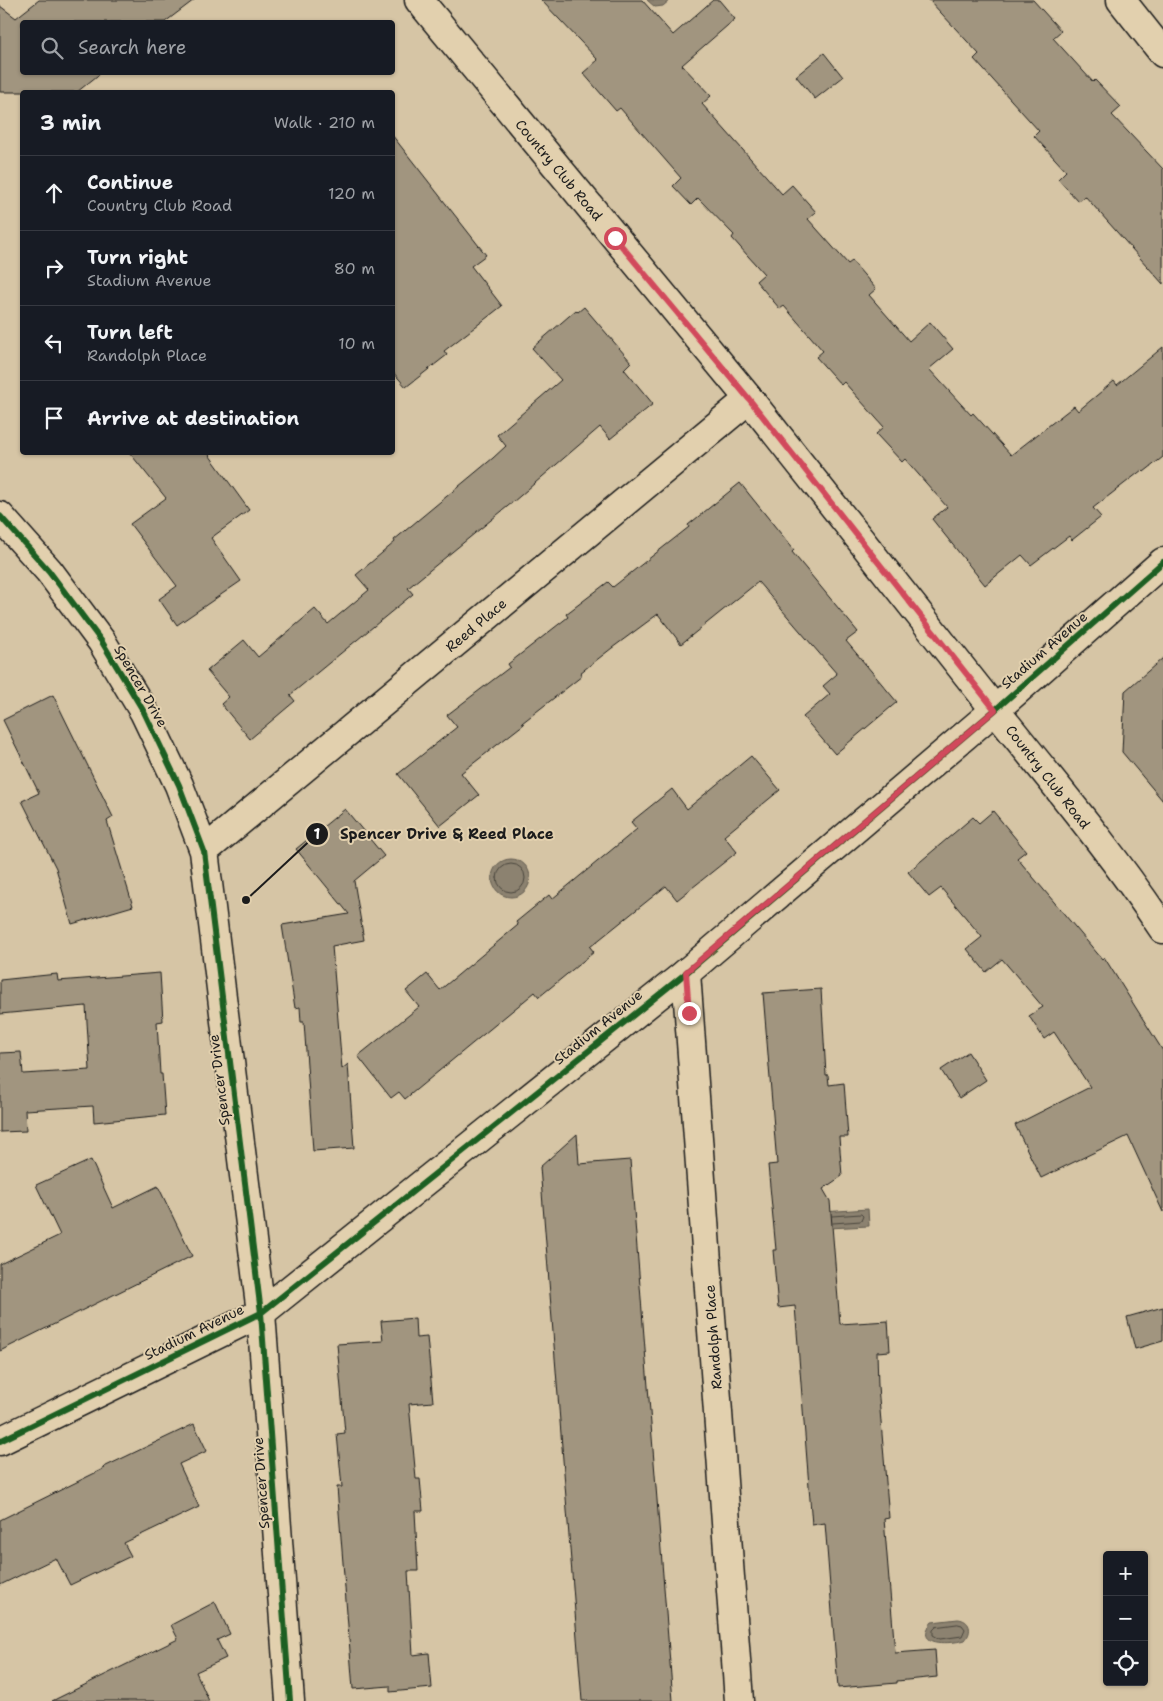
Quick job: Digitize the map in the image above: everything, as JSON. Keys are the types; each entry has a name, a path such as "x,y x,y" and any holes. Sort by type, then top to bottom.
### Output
{"street":[{"path":"1121,0 1163,53"},
{"name":"Country Club Road","path":"421,1 749,399 1049,776 1124,874 1163,929"},
{"name":"Reed Place","path":"204,851 749,399"},
{"name":"Spencer Drive","path":"0,516 49,571 102,642 144,712 179,785 204,851 260,1313 290,1701"},
{"name":"Stadium Avenue","path":"0,1441 260,1313 686,972 995,710 1163,562"},
{"name":"Randolph Place","path":"686,972 740,1701"}],"water":[{"path":"647,0 670,0 663,6 655,7"},
{"path":"511,859 524,865 530,878 524,891 511,897 498,891 492,878 498,865"},
{"path":"868,1209 869,1226 808,1229 807,1213"},
{"path":"958,1619 965,1621 969,1626 969,1633 965,1640 944,1643 930,1640 927,1636 927,1630 932,1622"}],"building":[{"path":"39,0 194,0 168,20 20,20 20,75 98,75 80,90 0,92 0,6 16,18"},
{"path":"541,0 642,0 673,35 713,0 719,0 735,19 682,65 711,96 702,104 782,194 792,185 816,212 808,219 848,264 852,261 876,289 869,295 909,341 930,322 953,349 929,369 971,415 973,413 1011,455 1074,406 1078,411 1114,381 1117,385 1163,347 1163,457 1144,472 1142,470 1093,508 1101,517 1072,540 1069,536 1031,565 1022,555 985,585 932,519 947,507 905,459 902,462 876,434 884,427 844,382 841,385 816,357 823,351 784,306 780,309 756,281 764,274 732,238 734,235 698,198 691,205 673,186 681,178 620,108 616,111 583,73 598,60"},
{"path":"929,0 1033,0 1061,31 1053,38 1093,82 1095,80 1121,107 1112,115 1163,169 1163,284 1085,196 1078,201 1058,179 1066,171 1034,136 1039,131 974,59 979,54"},
{"path":"824,53 843,77 815,99 796,76"},
{"path":"395,139 486,255 471,266 502,306 444,351 447,355 406,387 395,374"},
{"path":"584,307 631,362 624,369 653,404 610,439 600,427 513,502 408,588 413,594 290,695 295,701 250,739 221,704 229,697 207,671 244,640 258,657 315,609 328,624 369,590 356,575 395,542 394,540 506,446 497,435 561,380 532,348 576,310 578,312"},
{"path":"131,455 209,455 249,510 211,538 241,581 177,625 159,599 177,586 130,524 166,498"},
{"path":"740,483 794,550 792,552 858,632 846,641 897,702 835,754 803,717 830,694 823,686 837,674 758,582 681,644 658,614 612,648 580,673 582,676 461,773 479,795 440,826 398,774 457,727 447,715 510,667 508,664 568,617 566,614 608,582 613,587 689,527 688,525"},
{"path":"1163,658 1163,801 1122,752 1125,691"},
{"path":"53,695 113,817 107,821 133,906 72,924 56,868 22,801 39,793 3,720"},
{"path":"751,756 780,790 724,836 737,852 677,900 666,886 590,947 594,952 539,997 535,992 405,1099 399,1092 391,1098 358,1056 419,1007 406,991 427,974 440,990 518,925 516,922 549,895 552,899 637,829 631,822 672,789 687,809"},
{"path":"345,809 384,856 354,881 364,940 332,946 342,1069 348,1064 354,1148 313,1151 304,1022 301,1022 300,1007 295,1008 282,925 349,914 296,849"},
{"path":"993,811 1026,851 1017,858 1102,959 1104,957 1163,1051 1163,1212 1128,1136 1041,1178 1015,1125 1090,1087 1054,1032 1044,1039 1029,1016 1043,1007 1002,959 986,972 967,949 982,937 941,888 929,897 908,872 973,817 979,823"},
{"path":"160,973 163,1021 157,1022 165,1115 94,1122 93,1106 25,1110 26,1131 0,1132 0,1053 21,1052 23,1074 90,1070 86,1006 0,1014 0,980 57,974 58,981"},
{"path":"821,989 826,1075 828,1075 829,1085 844,1083 848,1137 839,1137 842,1176 823,1189 830,1201 840,1324 888,1321 890,1351 877,1352 889,1518 884,1519 895,1653 935,1650 937,1677 897,1681 897,1683 838,1688 825,1523 812,1525 795,1306 778,1308 773,1250 776,1250 768,1165 777,1164 763,993"},
{"path":"968,1052 986,1080 959,1098 941,1070"},
{"path":"577,1134 579,1164 630,1160 673,1701 582,1701 540,1167"},
{"path":"91,1160 113,1208 158,1186 192,1256 0,1351 0,1264 60,1235 36,1185"},
{"path":"1163,1307 1163,1341 1135,1349 1127,1317"},
{"path":"415,1318 416,1338 427,1337 433,1402 409,1404 416,1479 420,1479 423,1511 415,1511 418,1571 408,1571 413,1655 429,1653 432,1688 390,1692 390,1686 353,1689 337,1487 342,1487 337,1434 345,1433 337,1344 383,1341 381,1321"},
{"path":"194,1424 207,1451 179,1464 199,1507 124,1543 131,1556 70,1585 56,1558 0,1585 0,1520"},
{"path":"215,1602 230,1634 217,1640 226,1658 196,1672 209,1701 52,1701 178,1639 171,1625"}],"cycle path":[{"path":"0,516 49,571 102,642 144,712 179,785 204,851 261,1313 290,1701"},
{"path":"0,1441 261,1313 686,973 995,710 1163,562"}],"place":[{"name":"Spencer Drive & Reed Place","path":"246,900"}],"route":[{"path":"615,238 749,399 995,710 686,972 689,1013"}]}
